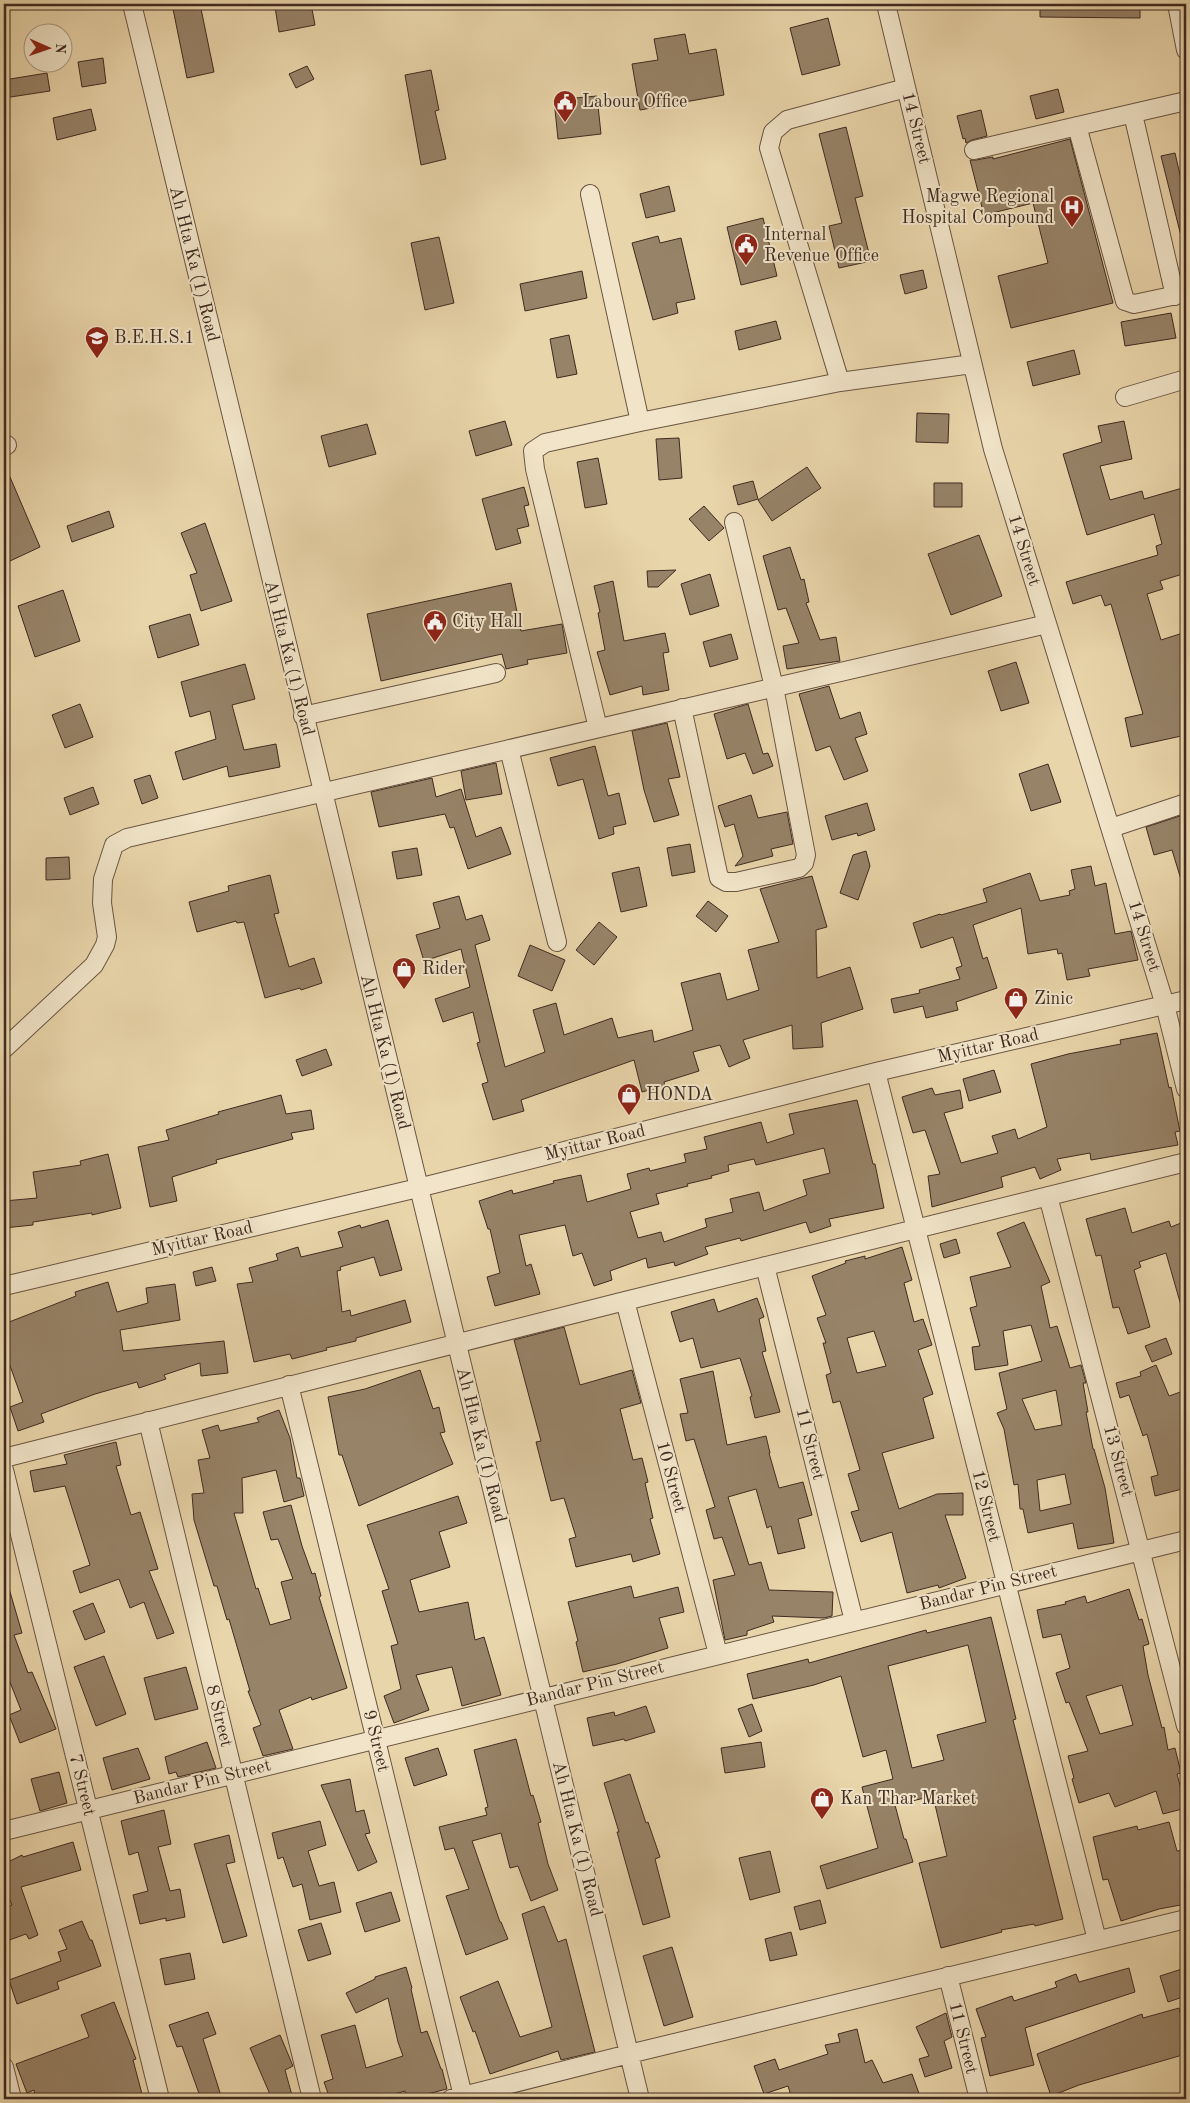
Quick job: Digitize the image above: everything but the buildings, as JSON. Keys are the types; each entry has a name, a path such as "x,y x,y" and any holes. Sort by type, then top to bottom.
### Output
{"street":[{"name":"Ah Hta Ka (1) Road","path":"132,4 303,716 640,2099"},
{"name":"14 Street","path":"886,4 993,449 1165,1005 1186,1089"},
{"path":"1177,4 1186,50"},
{"path":"840,382 769,148 773,132 787,120 906,88"},
{"path":"974,150 1186,102"},
{"path":"1078,126 1119,286 1125,301 1134,304 1180,295 1133,114"},
{"path":"590,194 640,422"},
{"path":"598,728 535,469 533,451 545,443 840,382 972,364"},
{"path":"1125,397 1186,379"},
{"path":"682,708 720,878 726,882 736,882 799,868 804,863 806,855 774,687 734,522"},
{"path":"4,1049 94,965 105,945 107,937 102,903 103,879 114,845 127,838 1047,624"},
{"path":"303,716 496,672"},
{"path":"509,749 557,942"},
{"path":"1111,828 1186,803"},
{"name":"Myittar Road","path":"4,1286 418,1188 876,1072 1186,1000"},
{"name":"12 Street","path":"876,1072 1097,1940"},
{"path":"4,1458 456,1343 1186,1162"},
{"name":"13 Street","path":"1048,1196 1142,1551 1186,1726"},
{"name":"11 Street","path":"765,1266 854,1621"},
{"name":"10 Street","path":"625,1301 718,1654"},
{"name":"9 Street","path":"289,1385 376,1738 457,2098"},
{"name":"8 Street","path":"148,1421 312,2099"},
{"name":"7 Street","path":"4,1470 160,2099"},
{"name":"Bandar Pin Street","path":"4,1831 542,1697 1186,1540"},
{"path":"457,2098 1186,1919"},
{"name":"11 Street","path":"948,1976 979,2099"},
{"path":"4,2067 12,2099"}],"place":[{"name":"Labour Office","path":"565,123"},
{"name":"Magwe Regional Hospital Compound","path":"1072,228"},
{"name":"Internal Revenue Office","path":"746,266"},
{"name":"B.E.H.S.1","path":"97,359"},
{"name":"City Hall","path":"435,643"},
{"name":"Rider","path":"404,990"},
{"name":"Zinic","path":"1016,1020"},
{"name":"HONDA","path":"629,1116"},
{"name":"Kan Thar Market","path":"822,1820"}]}
